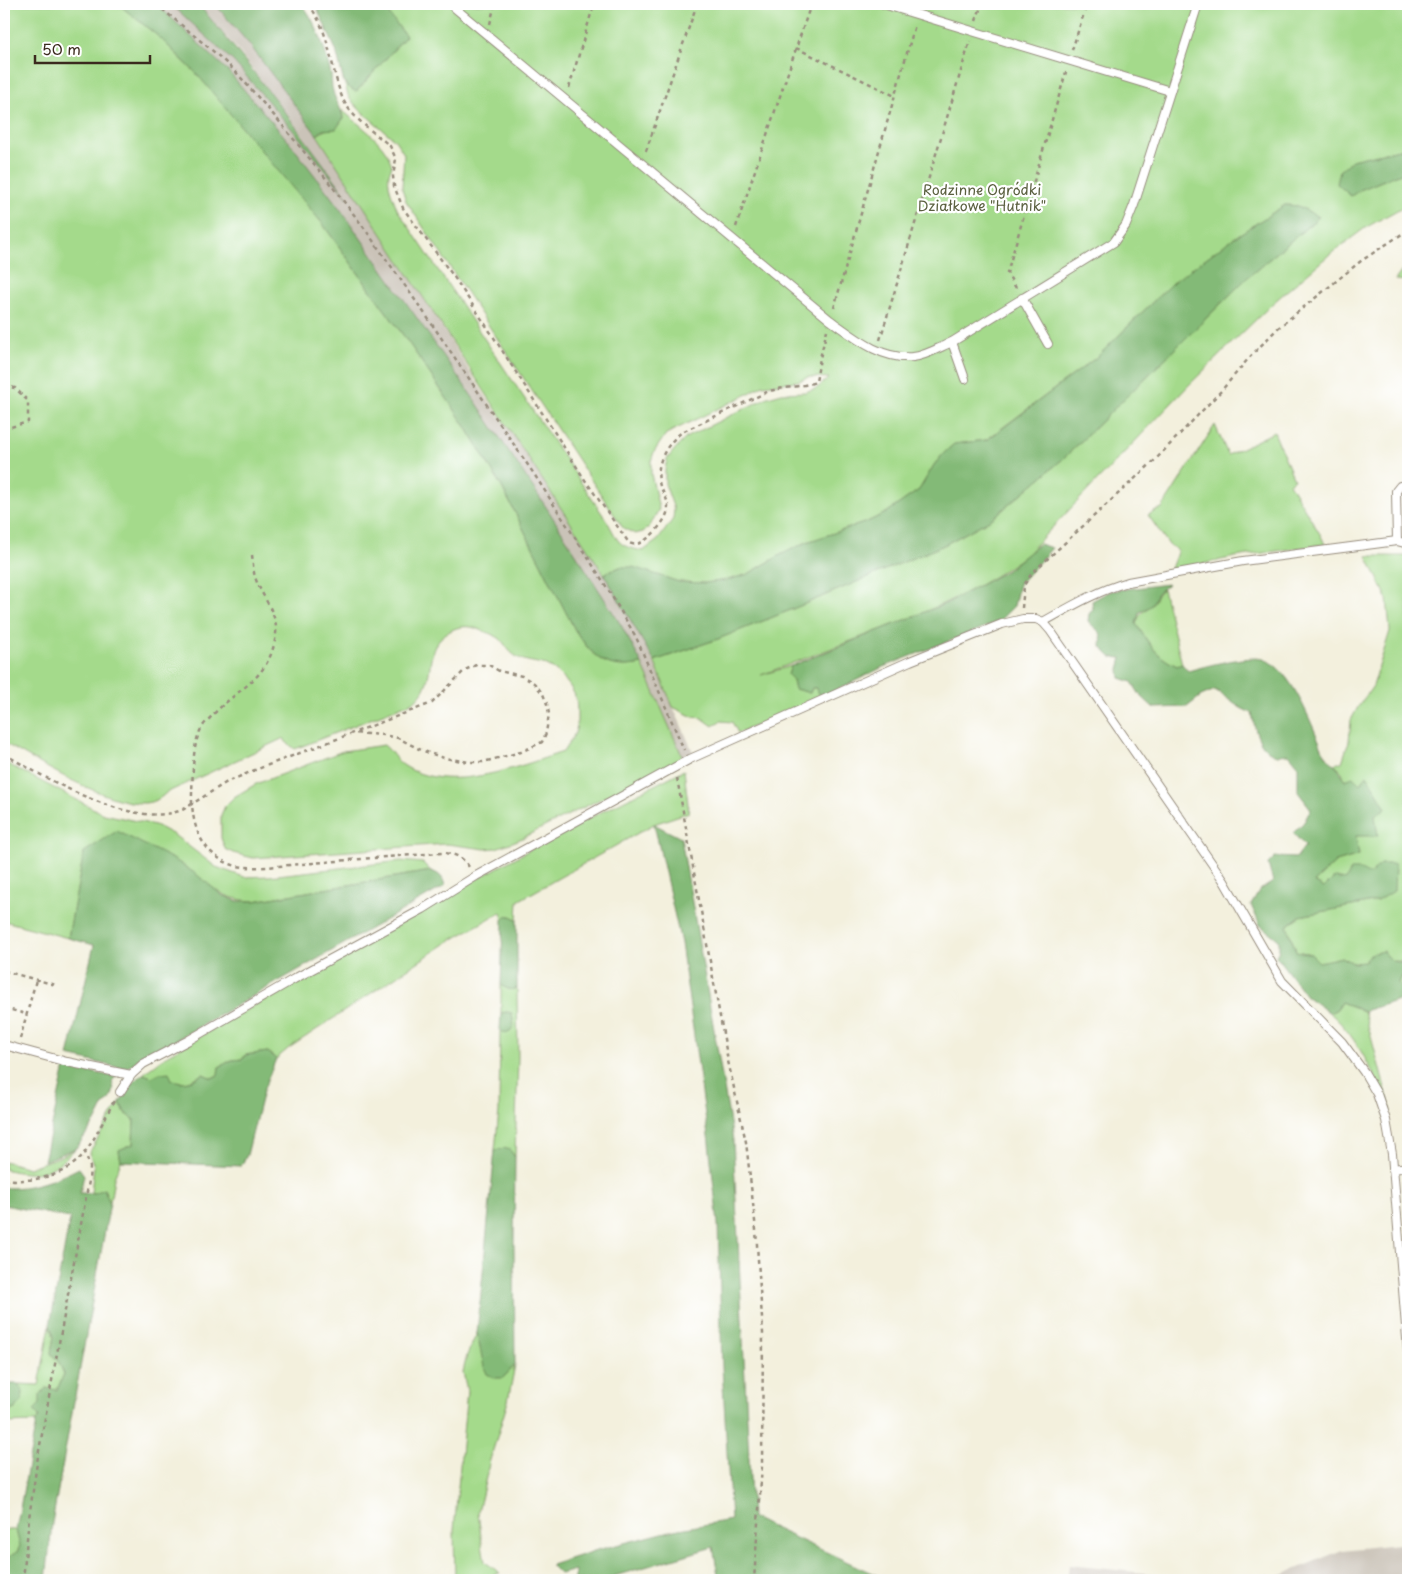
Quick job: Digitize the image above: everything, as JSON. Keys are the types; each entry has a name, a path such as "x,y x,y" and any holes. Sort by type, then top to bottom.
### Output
{"lane":[{"path":"450,4 830,320 867,346 896,356 914,357 926,354 952,342 1114,242 1126,226 1134,205 1198,4"},
{"path":"883,4 1170,91"},
{"path":"1022,298 1048,344"},
{"path":"952,342 965,380"},
{"path":"1397,541 1396,490 1400,486 1408,485"},
{"path":"1043,622 1092,595 1112,586 1128,582 1243,562 1397,541 1408,544"},
{"path":"120,1092 131,1075 143,1064 422,909 476,876 688,760 720,744 935,651 1002,624 1023,618 1036,618 1043,622 1224,881 1282,980 1335,1034 1364,1072 1376,1094 1386,1120 1393,1170 1408,1351"},
{"path":"4,1045 67,1062 131,1075"},
{"path":"1393,1170 1408,1166"}],"path":[{"path":"156,4 214,52 272,113 339,196 425,314 539,482 636,636 688,760"},
{"path":"308,4 314,10 327,40 343,98 351,111 390,146 394,152 396,159 393,176 394,186 403,208 464,293 585,480 629,544 636,544 648,538 666,517 669,509 660,485 659,474 661,459 674,438 682,432 769,390 816,382 830,320 919,14"},
{"path":"487,34 495,4"},
{"path":"565,100 594,4"},
{"path":"642,163 697,4"},
{"path":"732,239 811,4"},
{"path":"881,351 880,336 982,4"},
{"path":"1022,298 1007,273 1087,4"},
{"path":"796,48 895,96"},
{"path":"1023,618 1022,600 1024,585 1032,573 1155,460 1278,328 1361,261 1408,230"},
{"path":"4,386 15,388 28,401 28,422 4,429"},
{"path":"252,555 255,577 273,613 276,632 272,653 264,669 249,685 217,710 201,729 195,751 192,804 198,834 205,847 216,857 232,865 258,867 442,853 456,854 464,858 476,876"},
{"path":"4,754 76,792 111,806 148,814 163,814 176,812 228,782 353,733 432,703 465,670 476,665 489,665 499,671 522,676 534,683 543,694 550,714 542,742 521,752 482,762 444,758 421,750 398,738 353,733"},
{"path":"676,767 728,1062 746,1142 756,1230 763,1333 762,1466 754,1580"},
{"path":"4,971 56,985"},
{"path":"17,1049 36,980"},
{"path":"4,1008 27,1014"},
{"path":"4,1179 18,1181 39,1180 75,1163 85,1152 120,1092"},
{"path":"23,1580 38,1456 89,1181 90,1167 85,1152"}],"shaded area":[{"path":"154,4 171,4 234,62 340,188 303,135 238,50 198,4 215,4 249,44 317,135 358,195 484,394 558,501 636,622 693,752 683,758 642,664 621,625 476,402 338,206 290,143 227,70 164,11"},
{"path":"1408,1543 1408,1580 1270,1580 1342,1550"},
{"path":"1069,1565 1211,1580 1067,1580"}],"green space":[{"path":"4,4 118,4 159,37 196,73 249,133 322,223 406,339 465,425 503,489 575,630 588,649 610,664 630,666 642,664 683,758 518,840 496,848 485,849 447,844 253,858 225,849 221,838 221,815 225,806 234,797 256,784 343,751 384,745 403,765 421,774 440,778 461,778 504,771 563,752 575,733 577,725 576,699 568,684 550,667 517,657 497,637 471,627 459,627 442,637 432,654 426,684 421,694 413,702 295,749 284,738 166,793 159,799 151,802 129,802 93,790 4,743"},
{"path":"118,4 154,4 164,11 227,70 290,143 338,206 476,402 621,625 642,664 619,666 610,664 589,649 575,630 503,489 465,425 406,339 322,223 196,73 159,37"},
{"path":"171,4 198,4 275,99 348,198 234,62"},
{"path":"215,4 302,4 320,38 331,75 332,89 341,111 343,119 336,129 323,130 317,135 249,44"},
{"path":"315,4 381,4 406,36 356,92 347,86 343,79 336,50"},
{"name":"Rodzinne Ogródki Działkowe \"Hutnik\"","path":"381,4 1408,4 1408,147 1352,160 1351,196 1360,190 1408,170 1408,204 1365,228 1329,255 1274,302 1189,385 1027,554 991,579 933,608 761,675 791,666 788,675 793,680 795,689 810,693 812,688 816,688 823,697 738,733 732,722 720,721 713,726 702,718 693,717 673,707 654,661 718,639 788,611 944,545 993,518 1064,458 1248,277 1319,217 1298,206 1285,205 1235,237 1173,282 1097,357 986,440 954,444 934,465 919,490 886,513 867,522 807,542 748,574 728,580 705,583 679,582 648,572 620,567 604,574 317,135 343,119 342,110 372,135 384,149 392,166 389,182 397,209 623,545 643,551 658,540 673,519 674,509 665,484 665,470 667,459 687,437 768,397 782,393 805,392 817,388 829,378 808,377 799,381 763,385 666,434 654,452 651,461 651,474 659,509 650,526 643,532 635,534 623,528 406,201 402,188 404,154 395,140 349,98 343,79 356,92 406,36"},
{"path":"1408,147 1408,170 1360,190 1351,196 1337,184 1340,170 1352,160"},
{"path":"1285,205 1298,206 1319,217 1248,277 1064,458 993,518 944,545 788,611 718,639 654,661 604,574 620,567 633,567 679,582 705,583 728,580 748,574 807,542 867,522 886,513 919,490 934,465 954,444 987,440 1097,357 1173,282 1235,237"},
{"path":"1408,263 1408,281 1395,280"},
{"path":"1215,425 1228,455 1274,432 1294,479 1289,483 1325,544 1235,557 1170,571 1178,550 1169,545 1148,515 1162,508"},
{"path":"1403,491 1408,491 1408,535 1406,532"},
{"path":"1039,544 1052,548 1019,584 1014,606 998,622 883,667 823,697 817,692 816,688 812,688 810,693 795,689 793,680 788,675 791,666 947,603 1006,571"},
{"path":"1367,556 1408,556 1408,963 1402,961 1353,963 1342,957 1319,963 1311,954 1296,951 1287,926 1300,916 1378,901 1370,875 1346,880 1324,888 1314,882 1336,862 1359,855 1356,836 1367,776 1360,784 1345,780 1342,772 1334,764 1342,762 1349,741 1351,720 1373,686 1390,631 1387,598"},
{"path":"1168,584 1157,593 1152,605 1139,613 1136,624 1149,643 1163,658 1177,666 1182,664 1188,671 1247,658 1263,659 1273,664 1292,685 1325,754 1345,780 1353,777 1360,784 1367,775 1386,808 1375,816 1378,836 1356,836 1359,855 1336,862 1314,882 1324,888 1334,878 1346,880 1351,870 1361,870 1370,875 1380,864 1395,864 1394,891 1378,901 1300,916 1287,926 1296,951 1311,954 1319,962 1342,957 1353,963 1365,962 1370,954 1383,951 1392,961 1408,963 1408,977 1401,976 1398,983 1408,991 1408,997 1364,1011 1341,1002 1337,1009 1330,1013 1306,996 1276,956 1279,950 1279,940 1260,925 1251,905 1260,890 1273,882 1268,864 1275,857 1296,858 1305,846 1293,833 1304,822 1311,809 1298,792 1298,765 1289,754 1277,755 1266,749 1258,738 1252,713 1237,706 1215,690 1201,696 1187,707 1154,708 1140,695 1132,682 1120,678 1119,669 1122,658 1111,657 1101,647 1099,631 1088,621 1089,614 1093,609 1092,601 1110,591"},
{"path":"1163,589 1182,664 1177,666 1158,653 1136,624 1141,614 1151,605"},
{"path":"4,762 104,814 155,825 174,835 216,867 244,877 269,876 401,861 423,863 431,871 254,901 231,897 210,886 84,852 68,938 4,921"},
{"path":"684,770 689,812 654,824 518,901 517,920 507,916 503,920 501,912 448,942 289,1048 276,1059 268,1052 245,1055 243,1059 232,1060 219,1067 218,1075 212,1078 203,1074 191,1080 181,1082 160,1073 152,1077 143,1074 166,1056 405,919 560,833"},
{"path":"654,824 681,838 733,1140 752,1518 887,1580 719,1580 713,1547 601,1580 575,1580 575,1570 560,1574 551,1565 597,1550 674,1530 731,1520 722,1367 718,1224 709,1143 681,943"},
{"path":"117,831 175,860 222,895 237,901 254,901 431,871 441,876 445,886 155,1052 139,1059 128,1067 121,1068 68,1056 94,945 68,938 84,852"},
{"path":"507,916 517,920 517,988 513,989 501,985 503,920"},
{"path":"1401,976 1408,977 1408,991 1406,992 1398,983"},
{"path":"501,985 508,989 517,988 518,1057 515,1157 506,1149 495,1150 499,1111 500,1031 506,1033 510,1031 507,1012 501,1013"},
{"path":"1341,1002 1364,1011 1391,1110 1357,1045 1330,1013 1337,1009"},
{"path":"501,1013 512,1013 514,1026 506,1033 500,1031"},
{"path":"268,1052 276,1059 263,1091 247,1155 241,1166 121,1161 119,1150 133,1144 134,1119 125,1113 120,1102 132,1083 143,1074 152,1077 160,1073 169,1072 172,1080 181,1082 192,1080 203,1074 212,1078 218,1075 219,1067 232,1060 243,1059 245,1055"},
{"path":"65,1067 116,1077 112,1081 114,1090 110,1100 104,1104 95,1122 76,1148 44,1161"},
{"path":"120,1102 125,1113 134,1119 133,1144 119,1150 121,1161 114,1178 110,1203 104,1189 91,1193 94,1166 89,1153"},
{"path":"76,1148 60,1163 44,1171 27,1173 4,1169 4,1161 29,1168 59,1157"},
{"path":"504,1148 510,1150 515,1157 515,1365 503,1378 495,1378 487,1374 484,1367 477,1333 495,1150"},
{"path":"79,1168 84,1175 80,1193 95,1193 104,1189 110,1203 52,1523 46,1580 4,1580 4,1560 17,1552 20,1546 16,1530 36,1422 39,1417 34,1410 40,1404 40,1395 46,1388 57,1390 64,1374 60,1364 51,1353 54,1337 50,1325 70,1218 4,1205 4,1188 43,1183"},
{"path":"1408,1173 1408,1234 1404,1174"},
{"path":"50,1325 54,1337 51,1353 60,1364 64,1374 57,1390 40,1404 39,1417 36,1422 4,1423 4,1413 15,1409 23,1392 18,1384 39,1385"},
{"path":"477,1333 480,1348 503,1378 515,1365 508,1401 490,1460 478,1512 485,1562 500,1573 476,1580 455,1580 454,1530 467,1391 463,1372 467,1355"},
{"path":"4,1384 18,1384 23,1392 22,1401 15,1409 4,1413"},
{"path":"4,1530 16,1530 20,1546 17,1552 4,1560"}]}
